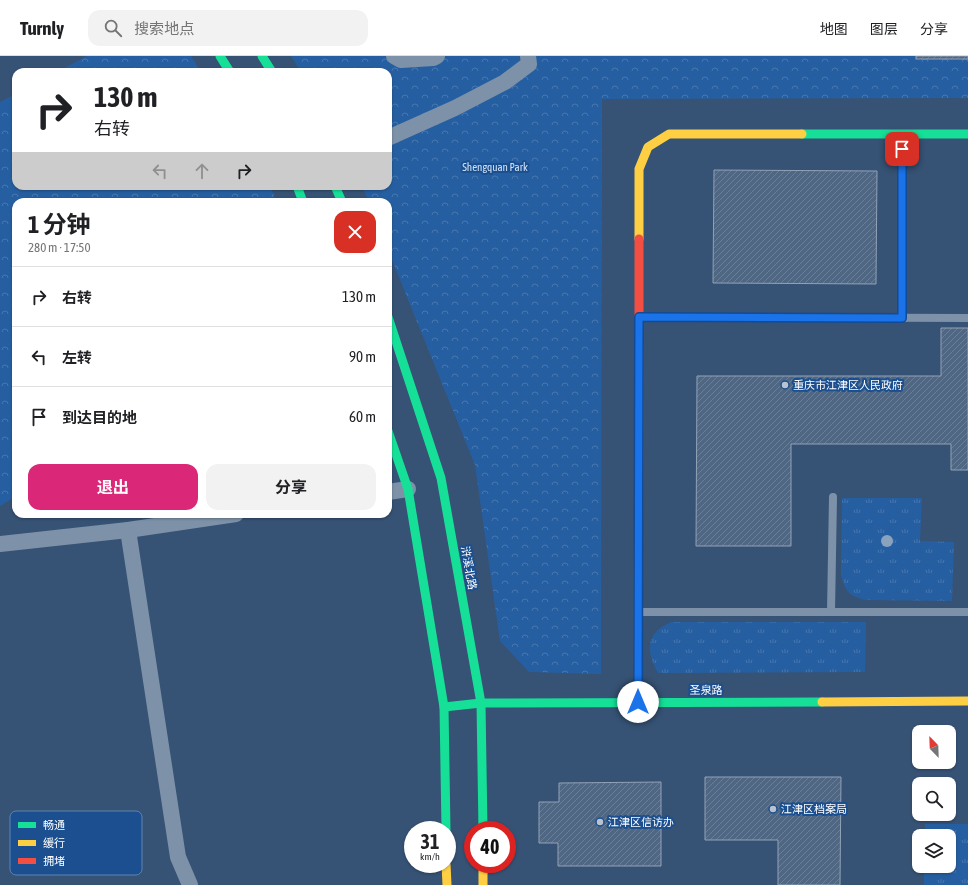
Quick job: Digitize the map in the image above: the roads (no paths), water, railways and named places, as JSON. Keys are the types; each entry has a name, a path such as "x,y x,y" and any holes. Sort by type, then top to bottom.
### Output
{"street":[{"path":"220,56 228,68"},
{"path":"262,56 270,68"},
{"path":"394,56 401,60 433,58 437,56"},
{"path":"392,136 455,108 505,82 529,64 528,56"},
{"path":"638,702 639,169 648,147 669,134 968,134"},
{"name":"浒溪北路","path":"392,329 441,478 481,703 483,821"},
{"path":"392,442 408,489 444,707 446,821"},
{"path":"392,491 408,489"},
{"path":"0,544 128,530 209,518"},
{"path":"128,530 178,857 190,885"},
{"name":"圣泉路","path":"444,707 481,703 968,701"},
{"path":"446,873 447,885"},
{"path":"483,873 483,885"}],"lane":[{"path":"902,134 902,318"},
{"path":"639,317 968,318"},
{"path":"831,612 833,497"},
{"path":"638,612 968,612"}],"place":[{"name":"重庆市江津区人民政府","path":"785,385"},
{"name":"江津区档案局","path":"773,809"},
{"name":"江津区信访办","path":"600,822"}],"park label":[{"name":"Shengquan Park","path":"495,167"}]}
